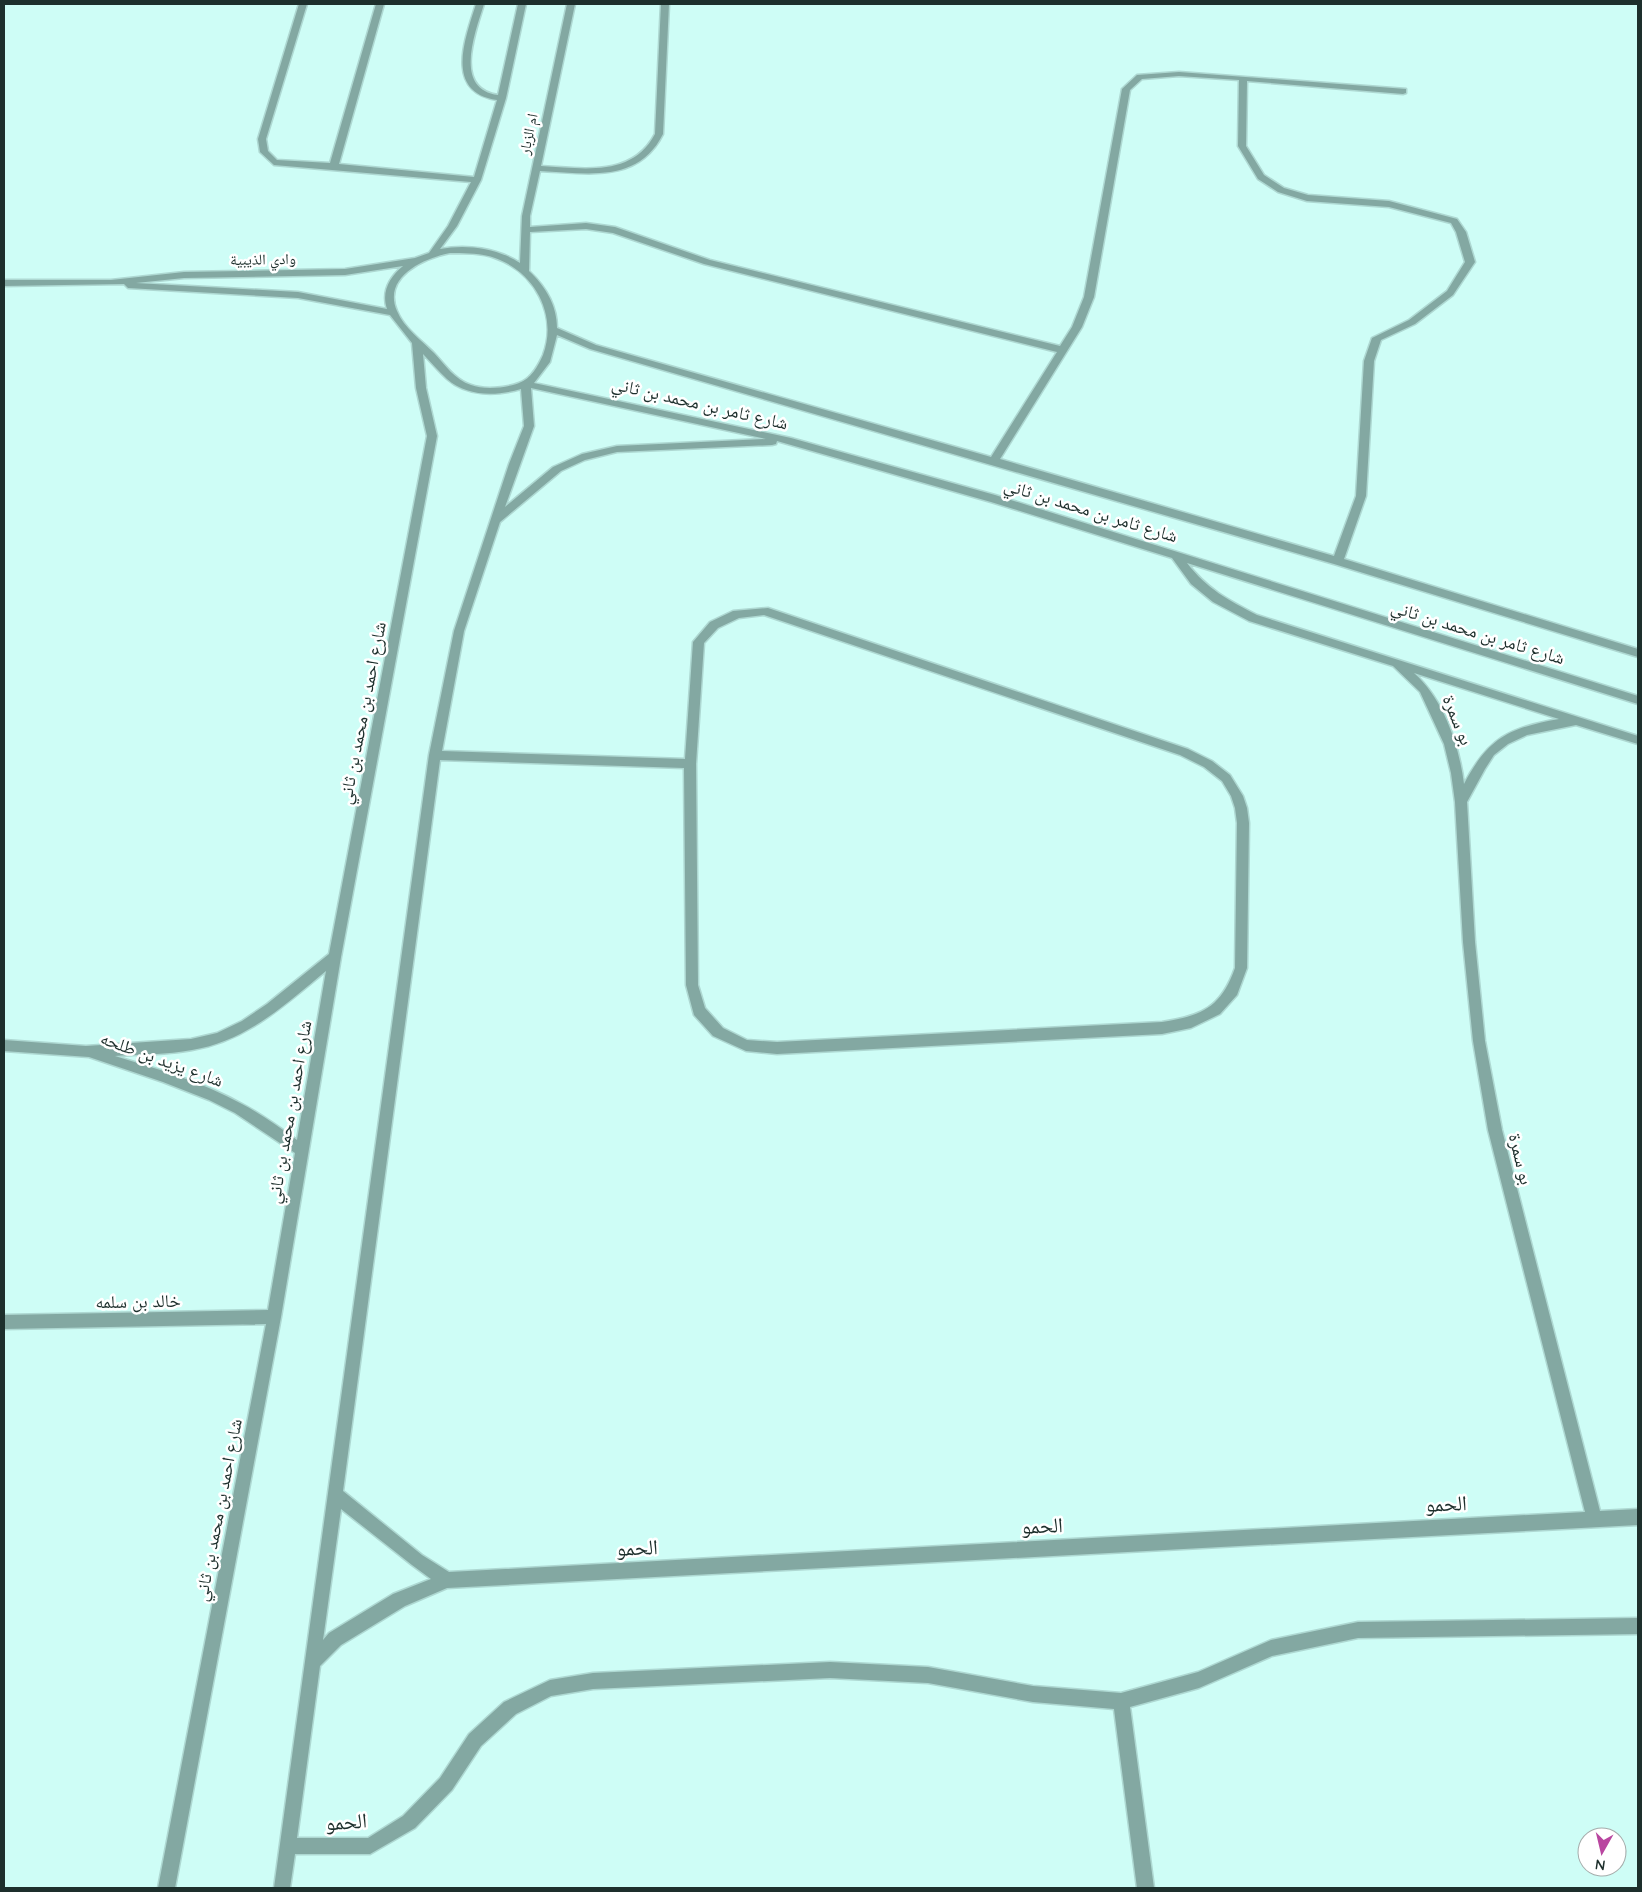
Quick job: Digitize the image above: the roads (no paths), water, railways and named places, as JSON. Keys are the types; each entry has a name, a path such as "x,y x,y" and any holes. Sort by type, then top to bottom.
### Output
{"street":[{"path":"303,4 262,138 264,152 274,162 296,165 334,166 477,180"},
{"path":"334,166 380,4"},
{"path":"480,4 467,52 470,79 475,89 488,96 502,98"},
{"name":"ام الزبار","path":"433,253 452,226 477,180 502,98 522,4"},
{"name":"ام الزبار","path":"524,272 525,230 535,168 571,4"},
{"path":"535,168 592,171 616,168 640,160 652,148 660,134 665,4"},
{"path":"994,461 1076,327 1089,297 1126,89 1140,77 1179,74 1403,91"},
{"path":"1243,78 1242,146 1261,177 1282,190 1307,198 1389,204 1454,221 1461,232 1470,262 1450,293 1412,322 1377,338 1369,360 1361,496 1338,561"},
{"path":"525,230 586,226 615,230 716,264 1062,350"},
{"path":"467,250 500,256 514,263 536,284 545,298 551,313 552,340 547,356 539,370 526,384 495,391 467,388 456,382 416,342 393,313 389,294 393,283 415,261 433,253 467,250"},
{"name":"وادي الذيبية","path":"111,283 184,274 345,272 415,261"},
{"name":"وادي الذيبية","path":"4,283 111,283 175,290 284,294 338,301 393,313"},
{"name":"شارع ثامر بن محمد بن ثاني","path":"552,329 593,347 1338,561 1638,653"},
{"name":"شارع احمد بن محمد بن ثاني","path":"166,1888 274,1317 335,957 432,436 420,388 416,342"},
{"path":"282,1888 435,755 459,631 529,426 526,384"},
{"name":"شارع ثامر بن محمد بن ثاني","path":"526,384 791,441 995,499 1638,700"},
{"path":"496,522 557,469 582,457 618,449 791,441"},
{"path":"1175,555 1194,581 1217,599 1253,618 1638,740"},
{"path":"764,611 1184,752 1210,763 1229,780 1241,801 1243,823 1242,968 1233,991 1215,1010 1192,1023 1162,1028 777,1048 746,1045 718,1032 699,1011 692,985 690,764 700,642 714,624 737,614 764,611"},
{"name":"بو سمرة","path":"1397,664 1424,689 1438,716 1455,763 1461,802 1469,942 1479,1041 1495,1130 1594,1518"},
{"name":"بو سمرة","path":"1461,802 1476,773 1496,747 1513,736 1533,728 1574,720"},
{"path":"435,755 690,764"},
{"name":"شارع يزيد بن طلحه","path":"4,1044 86,1052 191,1045 219,1038 247,1026 335,957"},
{"name":"شارع يزيد بن طلحه","path":"86,1052 177,1081 205,1092 268,1126 301,1150"},
{"name":"خالد بن سلمه","path":"4,1322 274,1317"},
{"path":"336,1495 417,1560 448,1580"},
{"name":"الحمو","path":"312,1663 335,1640 400,1600 448,1580 1638,1517"},
{"name":"الحمو","path":"289,1846 370,1846 409,1822 446,1784 475,1740 510,1708 550,1688 593,1681 830,1670 928,1674 1033,1694 1121,1701 1200,1680 1271,1648 1358,1630 1638,1626"},
{"path":"1121,1701 1146,1888"}]}
